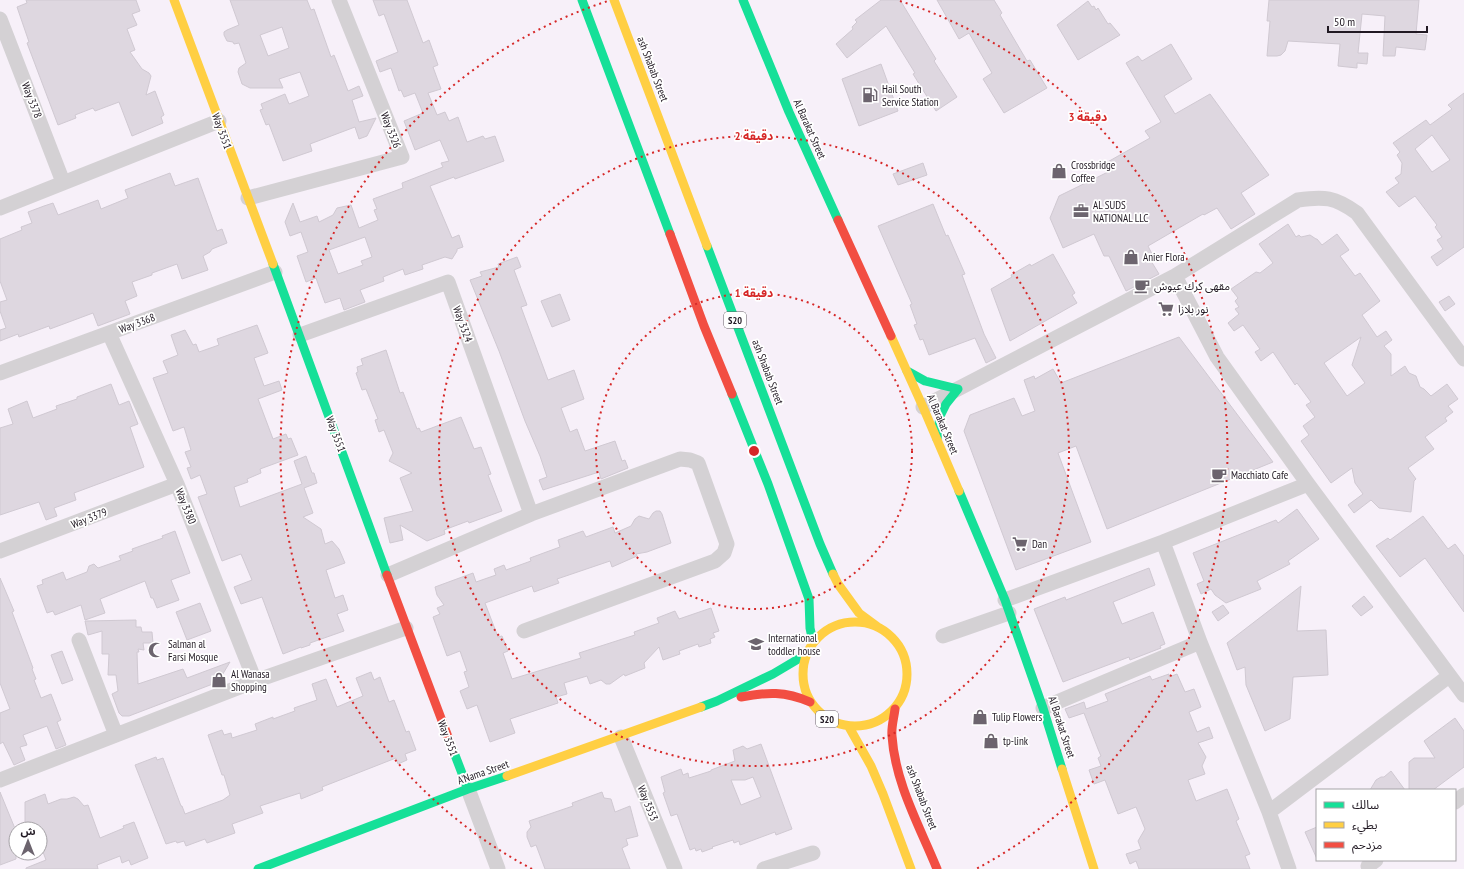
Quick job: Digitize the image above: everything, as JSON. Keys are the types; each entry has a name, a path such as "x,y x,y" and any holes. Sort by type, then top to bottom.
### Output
{"street":[{"name":"Way 3551","path":"174,0 275,272 300,335 406,628 498,869"},
{"name":"Way 3326","path":"248,198 402,157 339,0"},
{"path":"582,0 704,326 768,484 809,599 810,628 813,642"},
{"name":"ash Shabab Street","path":"614,0 820,544 838,584 859,613 878,628"},
{"name":"Al Barakat Street","path":"743,0 790,112 937,439 1007,606 1043,708 1094,869"},
{"name":"Way 3378","path":"0,19 63,182"},
{"path":"0,208 219,121"},
{"path":"923,407 1175,276 1298,200 1313,198 1328,199 1343,203 1357,213 1464,359"},
{"name":"Way 3368","path":"0,373 275,272"},
{"path":"1175,276 1217,357 1308,484 1464,695"},
{"name":"Way 3324","path":"300,335 448,282 531,514"},
{"name":"Way 3380","path":"109,333 177,484 255,681"},
{"path":"907,371 916,378 934,385 958,389"},
{"path":"937,439 940,416 946,404 958,389"},
{"path":"388,575 531,514 680,459 698,463 726,544 724,553 715,561 524,631"},
{"name":"Way 3379","path":"0,551 177,484"},
{"path":"943,636 1007,606 1308,484"},
{"path":"1163,542 1200,642 1270,812 1288,869"},
{"name":"S20","path":"850,622 865,623 878,628 894,639 900,648 907,667 905,689 901,699 895,709 882,720 866,726 849,727 826,719 817,712 804,691 802,667 805,655 813,642 824,632 836,625 850,622"},
{"path":"0,780 255,681 406,628"},
{"path":"79,640 116,735"},
{"path":"1043,708 1200,642"},
{"name":"A'Nama Street","path":"258,869 468,789 620,737 717,701 740,688 779,672 805,655"},
{"path":"1270,812 1449,676"},
{"name":"A'Nama Street","path":"717,701 767,692 789,694 810,702"},
{"name":"ash Shabab Street","path":"895,709 892,735 898,768 903,786 937,869"},
{"name":"S20","path":"849,727 871,766 911,869"},
{"name":"Way 3553","path":"620,737 675,869"},
{"path":"1456,801 1464,795"},
{"path":"896,829 906,869"},
{"path":"924,835 940,869"},
{"path":"764,869 813,853"}],"building":[{"path":"26,0 136,0 140,11 132,14 137,25 127,29 135,50 130,52 142,69 151,76 146,95 155,91 164,115 161,117 163,123 132,136 119,102 95,111 93,108 75,115 76,118 58,125 27,43 29,42 17,7 27,3"},
{"path":"230,0 307,0 311,10 314,9 331,57 334,55 348,91 359,86 363,96 352,100 359,122 376,118 367,136 359,139 355,127 310,144 312,151 283,161 269,124 266,125 260,110 263,109 261,104 285,94 289,104 309,96 300,72 279,79 283,88 250,88 242,84 238,72 239,68 246,63 239,43 234,44 233,42 227,41 224,35 224,32 227,30 239,25","holes":["282,27 289,48 268,56 260,35"]},
{"path":"373,0 407,0 423,43 429,40 438,65 433,67 441,89 428,93 437,115 445,112 449,121 458,117 467,142 483,136 485,139 495,136 504,161 455,179 454,177 430,186 452,238 459,235 463,247 457,249 452,259 445,257 422,265 423,269 405,275 403,269 383,277 384,281 360,290 365,302 344,310 340,298 325,303 316,278 306,282 297,256 308,252 301,232 290,236 285,222 293,203 300,222 317,216 319,222 333,215 337,208 351,205 359,228 378,220 374,210 377,209 373,199 403,188 402,183 443,167 441,163 449,161 440,140 415,150 404,121 423,113 415,93 404,97 401,90 399,91 391,68 380,72 376,61 398,52 384,14 379,16","holes":["365,237 372,257 361,261 363,265 338,274 329,250"]},
{"path":"881,0 900,0 936,59 934,61 957,97 936,111 886,26 847,58 836,44 853,29 852,27 857,22 855,20"},
{"path":"937,0 994,0 1002,13 1000,15 1027,61 1030,60 1047,88 1004,113 983,79 992,73 969,33 959,39"},
{"path":"1269,0 1419,0 1416,34 1427,35 1425,50 1396,47 1395,56 1383,56 1385,16 1362,14 1358,53 1368,53 1367,64 1357,63 1357,68 1338,66 1340,44 1288,41 1285,51 1281,55 1267,56 1270,21 1267,21"},
{"path":"1088,1 1096,10 1098,8 1108,24 1110,23 1120,35 1078,60 1057,25"},
{"path":"1171,44 1192,79 1164,96 1175,114 1210,94 1269,175 1241,193 1255,214 1231,229 1217,208 1204,215 1203,214 1148,246 1152,254 1148,256 1159,274 1126,291 1109,256 1104,256 1094,234 1063,248 1050,218 1059,196 1108,172 1104,164 1150,138 1145,131 1161,122 1126,63 1138,56 1142,61"},
{"name":"Hail South Service Station","path":"881,64 898,111 859,126 842,79"},
{"path":"1464,93 1464,247 1437,266 1431,257 1443,249 1437,240 1442,237 1435,227 1437,225 1415,196 1399,207 1386,192 1399,183 1395,178 1401,174 1402,163 1397,155 1400,152 1393,143 1426,120 1430,125 1452,109 1448,105","holes":["1432,135 1450,160 1432,172 1415,149"]},
{"path":"923,163 927,175 898,185 893,174"},
{"path":"170,173 175,186 198,178 217,231 222,229 227,243 212,249 203,256 208,270 182,279 177,264 132,282 137,296 125,301 130,314 98,326 93,313 50,329 49,326 19,337 18,334 0,341 0,330 6,328 0,311 0,302 7,300 0,281 0,239 22,230 21,227 32,223 28,212 53,203 58,215 98,200 101,209 128,198 125,190"},
{"path":"933,204 946,236 948,235 965,274 962,275 984,334 996,358 986,363 975,338 929,355 923,339 920,340 914,325 917,324 910,305 912,304 878,226"},
{"path":"1288,224 1296,237 1299,235 1301,237 1310,235 1317,239 1322,245 1337,234 1349,250 1340,256 1355,276 1360,273 1380,301 1362,315 1377,337 1386,331 1392,340 1384,346 1391,354 1391,376 1405,366 1409,373 1416,376 1420,387 1431,396 1447,384 1458,399 1448,406 1453,412 1445,418 1447,421 1425,437 1434,449 1408,468 1416,479 1414,481 1411,512 1379,508 1371,500 1354,513 1348,505 1363,494 1355,483 1352,468 1331,483 1301,441 1309,435 1303,426 1315,417 1306,405 1311,402 1297,383 1295,385 1273,352 1261,361 1255,352 1260,349 1243,325 1234,331 1228,323 1239,314 1235,309 1239,307 1235,301 1238,298 1231,289 1256,272 1260,273 1273,263 1259,244","holes":["1361,337 1352,365 1365,383 1347,396 1324,363"]},
{"path":"1053,254 1075,293 1072,295 1077,303 1010,341 991,289 1012,277 1011,275 1030,264 1031,266"},
{"path":"517,257 521,267 514,270 527,305 521,307 548,380 574,370 584,399 561,408 570,432 577,429 585,451 615,441 622,461 625,460 628,468 601,479 599,472 543,490 539,480 547,477 540,456 470,280 482,276 480,272 499,267 498,264"},
{"path":"560,294 570,320 552,327 541,301"},
{"path":"1449,296 1455,304 1445,311 1439,302"},
{"path":"257,325 268,353 254,358 264,386 279,381 282,390 258,399 273,439 286,434 288,439 291,438 298,455 260,469 261,473 247,479 248,482 234,487 240,507 302,484 294,461 306,456 317,483 304,488 313,513 303,517 321,529 325,544 332,541 339,549 345,563 326,570 335,598 343,595 348,610 337,614 344,631 283,654 262,597 241,604 234,587 252,580 241,554 222,561 198,497 207,494 200,475 191,479 187,468 191,467 185,452 191,450 184,427 173,431 153,378 168,373 163,361 178,355 171,335 185,330 193,345 196,344 199,352 219,345 217,339"},
{"path":"1179,337 1273,462 1107,529 1076,446 1058,453 1091,542 1016,570 964,431 970,415 1014,398 1022,416 1035,411 1024,380 1034,376 1035,379 1053,369 1061,383"},
{"path":"386,350 400,393 403,392 417,429 419,428 421,432 461,417 474,449 481,447 491,474 488,475 502,511 444,530 445,534 427,541 400,525 403,540 390,543 384,518 413,511 400,478 412,473 389,461 393,453 384,430 379,432 375,420 378,419 366,389 362,390 356,373 358,372 357,367 363,365 361,359"},
{"path":"111,384 119,405 129,401 138,424 130,427 144,467 74,493 76,500 54,508 57,516 46,520 39,502 0,515 0,428 13,424 8,409 27,401 33,418 57,409 56,406 77,399 77,397"},
{"path":"1297,509 1319,539 1288,561 1290,564 1257,581 1261,589 1226,603 1215,595 1211,589 1201,594 1197,584 1204,581 1193,553 1276,520 1278,523"},
{"path":"656,511 660,511 662,514 671,543 647,552 636,554 637,556 612,567 610,561 557,579 559,583 534,592 532,586 485,603 498,637 502,636 508,651 503,653 512,679 581,658 579,653 635,635 634,632 659,623 657,618 675,611 679,619 711,608 719,631 713,633 715,637 710,639 711,643 699,647 698,644 679,651 680,654 663,660 659,647 644,663 645,668 625,676 624,674 610,684 606,684 601,680 590,684 587,676 564,683 567,694 556,697 558,703 510,719 515,733 490,742 477,705 467,709 460,691 469,687 464,672 467,671 460,651 447,656 433,617 440,614 437,608 444,605 437,595 435,587 473,573 476,582 496,575 494,569 504,565 506,570 531,561 530,558 560,547 558,540 583,531 586,537 613,527 615,533 631,526 635,519 639,516 649,519"},
{"path":"1423,516 1448,549 1455,544 1464,556 1464,612 1425,558 1400,577 1376,546 1388,538 1390,540"},
{"path":"175,531 190,573 171,580 179,600 157,608 153,598 151,598 145,581 100,599 105,613 85,620 81,605 55,615 53,611 47,613 37,586 43,584 42,580 63,572 66,580 87,572 89,566 94,564 98,568 121,560 119,556 133,551 132,549 163,538 162,536"},
{"path":"1149,568 1155,585 1113,602 1122,624 1153,612 1165,644 1160,646 1161,648 1130,660 1129,657 1063,682 1034,609 1065,597 1066,600"},
{"path":"0,578 14,611 12,612 33,668 32,669 36,679 34,680 41,698 51,694 61,720 57,722 66,745 56,749 47,726 23,735 27,745 20,747 25,760 14,765 3,742 0,744 0,713 10,709 0,683"},
{"path":"1301,586 1297,631 1326,630 1328,675 1293,677 1290,719 1265,731 1246,685 1245,667 1237,670 1227,643"},
{"path":"1364,596 1373,607 1361,616 1352,606"},
{"path":"200,603 211,631 187,640 176,612"},
{"path":"1223,605 1229,613 1218,621 1212,612"},
{"path":"136,620 136,627 141,627 142,632 152,632 153,643 143,643 144,650 138,649 138,684 183,669 187,678 230,662 218,682 129,716 122,716 119,713 112,694 118,691 116,675 108,675 109,654 102,654 102,631 88,635 85,621"},
{"path":"62,651 73,680 62,684 51,655"},
{"path":"371,672 374,680 380,677 389,702 394,700 406,732 409,731 416,750 405,754 407,760 398,764 396,758 322,787 323,790 301,799 300,793 260,806 263,813 232,824 235,833 207,843 205,839 186,846 184,841 177,843 176,841 166,844 135,765 156,757 157,760 163,758 185,814 223,800 230,795 224,775 222,775 208,735 222,730 224,735 231,733 232,738 257,730 255,724 295,711 294,708 317,700 312,684 326,679 337,707 363,696 356,678"},
{"path":"1169,674 1169,677 1177,674 1185,692 1194,689 1201,707 1189,712 1197,732 1209,727 1213,738 1198,743 1206,757 1202,766 1205,774 1188,780 1196,801 1227,789 1239,819 1236,821 1250,854 1245,856 1250,869 1139,869 1136,861 1130,864 1126,854 1141,849 1138,841 1145,829 1136,807 1118,814 1105,780 1094,784 1089,770 1101,766 1098,758 1101,756 1084,713 1069,718 1065,709 1084,702 1086,709 1108,701 1105,694 1150,676 1152,680"},
{"path":"1455,718 1464,731 1464,767 1434,789 1409,789 1409,762 1414,758 1435,758 1424,741"},
{"path":"761,744 792,829 776,835 775,832 740,845 739,841 734,843 733,840 702,852 701,849 696,851 695,848 690,850 677,814 671,816 663,793 665,792 661,777 681,769 683,775 688,773 689,778 711,771 735,761 733,750 743,746 747,749","holes":["753,777 761,797 741,805 731,780 745,780"]},
{"path":"1391,771 1404,789 1371,789 1376,780 1384,777"},
{"path":"0,792 12,821 8,821 8,861 11,861 0,865"},
{"path":"602,792 604,798 611,799 615,812 630,806 638,836 626,839 628,845 622,848 630,869 545,869 536,845 531,847 527,837 527,832 531,827 529,821 573,806 572,803"},
{"path":"45,794 48,804 61,799 74,797 84,806 88,805 100,838 134,822 148,858 131,865 129,860 122,863 120,856 97,865 98,869 26,869 44,861 48,861 48,821 25,821 25,802"},
{"path":"1316,827 1316,857 1305,832"}],"traffic: fast":[{"path":"582,0 670,234"},
{"path":"743,0 789,112 838,220"},
{"path":"707,246 820,544 833,574"},
{"path":"273,264 387,575"},
{"path":"907,371 925,381 958,389"},
{"path":"937,439 940,416 946,404 958,389"},
{"path":"732,394 768,484 809,599 810,628 813,642"},
{"path":"959,491 1005,600 1043,708 1062,769"},
{"path":"701,707 717,701 773,674 805,655"},
{"path":"450,742 468,789"},
{"path":"258,869 468,789 507,776"}],"traffic: slow":[{"path":"174,0 273,264"},
{"path":"614,0 707,246"},
{"path":"891,336 959,491"},
{"path":"833,574 838,584 859,613 878,627"},
{"path":"855,622 875,626 884,630 892,637 899,645 903,654 907,674 903,694 899,703 892,711 884,718 875,722 855,726 835,722 826,718 818,711 811,703 807,694 803,674 807,654 811,645 818,637 826,630 835,626 855,622"},
{"path":"507,776 701,707"},
{"path":"849,727 871,766 911,869"},
{"path":"1062,769 1094,869"}],"traffic: jam":[{"path":"838,220 891,336"},
{"path":"670,234 704,326 732,394"},
{"path":"387,575 450,742"},
{"path":"741,697 768,693 784,694 810,702"},
{"path":"895,709 892,733 898,771 909,804 937,869"}],"place":[{"name":"Hail South Service Station","path":"870,95"},
{"name":"Crossbridge Coffee","path":"1059,171"},
{"name":"AL SUDS NATIONAL LLC","path":"1081,211"},
{"name":"Anier Flora","path":"1131,257"},
{"name":"مقهى كرك عيوش","path":"1142,286"},
{"name":"نور بلازا","path":"1166,309"},
{"name":"Macchiato Cafe","path":"1219,475"},
{"name":"Dan","path":"1020,544"},
{"name":"International toddler house","path":"756,644"},
{"name":"Salman al Farsi Mosque","path":"156,650"},
{"name":"Al Wanasa Shopping","path":"219,680"},
{"name":"Tulip Flowers","path":"980,717"},
{"name":"tp-link","path":"991,741"}]}
